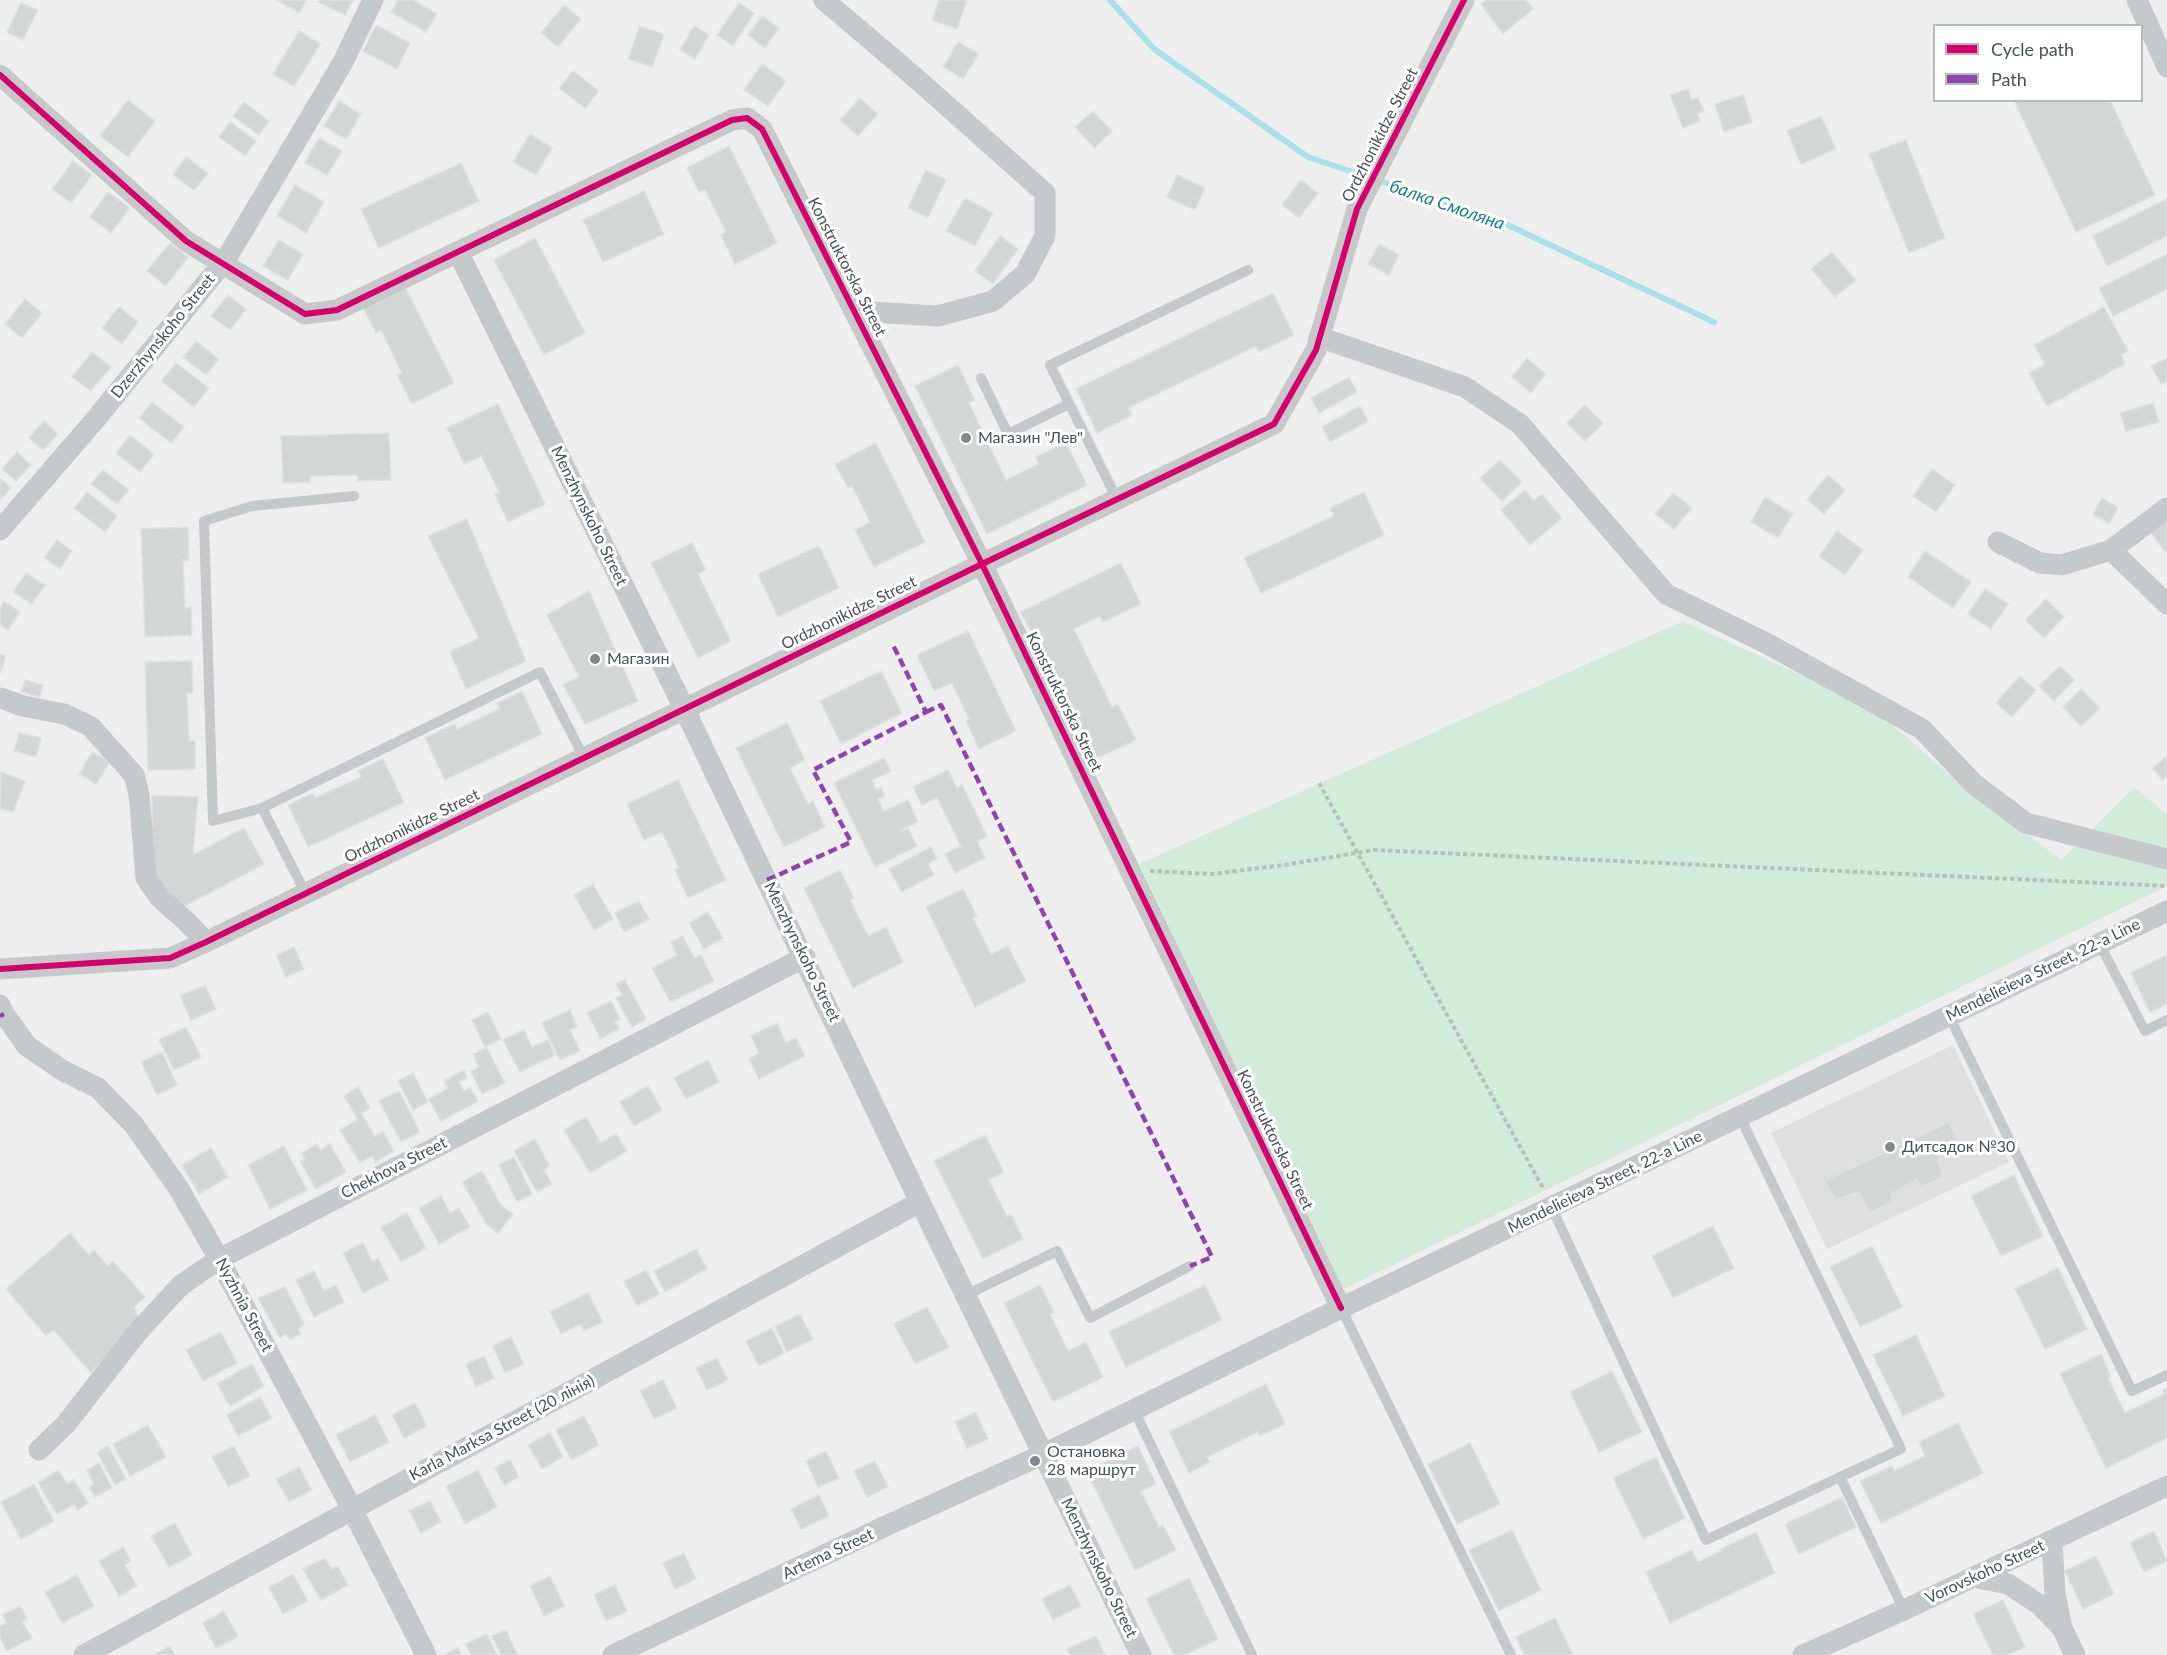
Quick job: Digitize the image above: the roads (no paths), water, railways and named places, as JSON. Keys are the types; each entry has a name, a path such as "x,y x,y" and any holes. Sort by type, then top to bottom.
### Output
{"street":[{"name":"Dzerzhynskoho Street","path":"0,530 223,263 342,64 373,0"},
{"path":"824,0 1045,193 1045,236 1025,274 993,301 938,316 854,310"},
{"name":"Ordzhonikidze Street","path":"0,969 170,958 1274,424 1316,350 1357,209 1464,0"},
{"path":"2137,0 2167,67"},
{"path":"0,75 186,241 305,314 337,310 458,252"},
{"name":"Konstruktorska Street","path":"458,252 732,120 747,118 762,129 982,564 1341,1308"},
{"name":"Menzhynskoho Street","path":"458,252 684,708 805,957 920,1202 1141,1655"},
{"path":"1319,337 1465,387 1520,424 1666,594 1766,644 1922,729 1974,784 2026,823 2167,859"},
{"path":"1998,542 2040,563 2062,565 2111,550 2167,508"},
{"path":"2111,550 2167,604"},
{"path":"0,698 23,706 64,714 90,726 134,775 139,794 146,878 160,898 188,922 206,942"},
{"name":"Mendelieieva Street, 22-a Line","path":"1044,1454 1341,1308 1548,1200 1740,1117 2167,911"},
{"name":"Chekhova Street","path":"39,1450 66,1424 136,1334 172,1294 219,1259 805,957"},
{"name":"Nyzhnia Street","path":"0,1005 27,1046 62,1070 98,1089 134,1125 179,1189 219,1259 352,1509 426,1655"},
{"name":"Karla Marksa Street (20 лiнiя)","path":"84,1655 920,1202"},
{"name":"Artema Street","path":"613,1655 1044,1454"},
{"name":"Vorovskoho Street","path":"1803,1655 2167,1486"},
{"path":"2052,1540 2055,1594 2062,1629 2075,1655"},
{"path":"1973,1577 2008,1584 2040,1605 2062,1629"}],"lane":[{"path":"1117,500 1050,365 1248,270"},
{"path":"981,378 1008,434 1069,404"},
{"path":"354,496 252,506 204,521 213,821 262,808 540,672 584,758"},
{"path":"262,808 305,892"},
{"path":"2099,943 2145,1031 2167,1020"},
{"path":"1949,1016 2132,1391 2167,1375"},
{"path":"1548,1200 1706,1540 1901,1449 1740,1117"},
{"path":"966,1295 1057,1251 1090,1318 1190,1266"},
{"path":"1341,1308 1511,1655"},
{"path":"1134,1410 1252,1655"},
{"path":"1840,1477 1904,1610"}],"waterway":[{"name":"балка Смоляна","path":"1110,0 1154,49 1308,157 1497,220 1714,322"}],"place":[{"name":"Магазин \"Лев\"","path":"966,438"},
{"name":"Магазин","path":"595,659"},
{"name":"Дитсадок №30","path":"1890,1147"},
{"name":"Остановка 28 маршрут","path":"1035,1461"}]}
